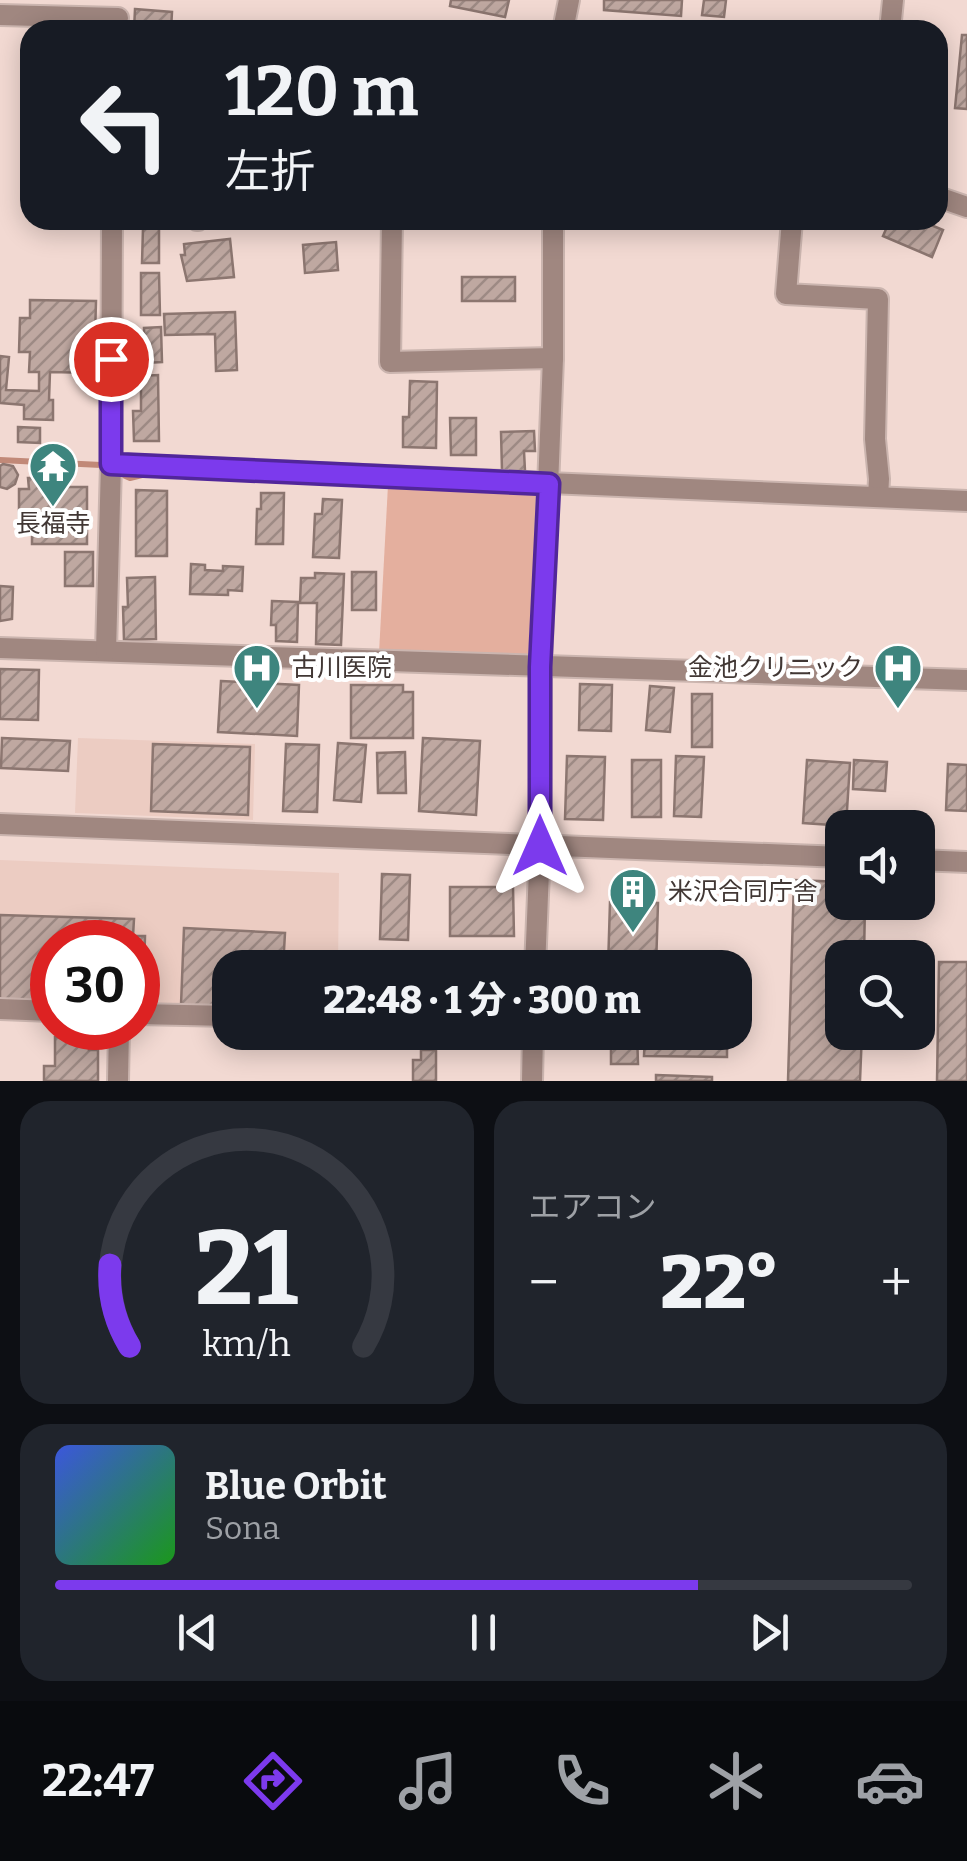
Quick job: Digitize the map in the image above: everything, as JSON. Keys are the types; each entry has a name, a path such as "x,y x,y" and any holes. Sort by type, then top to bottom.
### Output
{"street":[{"path":"0,15 118,16"},
{"path":"106,652 112,230"},
{"path":"392,230 390,362 553,358"},
{"path":"536,950 540,667 553,358 553,230"},
{"path":"791,230 786,294 878,299 874,439 878,498"},
{"path":"111,464 967,501"},
{"path":"0,648 967,680"},
{"path":"0,824 825,856"},
{"path":"935,861 967,862"},
{"path":"0,1009 30,1010"},
{"path":"160,1014 212,1016"},
{"path":"118,1081 119,1050"},
{"path":"532,1081 533,1050"}],"shaded area":[{"path":"388,485 538,490 528,660 379,653"},
{"path":"78,738 255,744 253,820 75,813"},
{"path":"0,860 339,873 338,950 212,950 212,1010 160,1009 160,920 30,920 30,1005 0,1004"}],"building":[{"path":"451,0 509,0 505,17 450,6"},
{"path":"604,0 682,0 681,16 604,10"},
{"path":"704,0 726,0 724,17 702,15"},
{"path":"135,9 172,12 172,20 134,20"},
{"path":"962,35 967,35 967,109 955,108"},
{"path":"143,230 159,230 159,263 142,263"},
{"path":"886,230 943,230 932,257 883,236"},
{"path":"230,239 234,277 187,281 181,255 185,255 184,244"},
{"path":"336,242 338,270 305,273 303,245"},
{"path":"141,273 159,273 160,315 141,315"},
{"path":"462,277 515,277 515,301 462,301"},
{"path":"30,300 96,301 94,373 50,372 53,420 24,419 24,405 0,403 0,356 9,357 6,390 39,391 39,372 29,372 30,352 19,352 20,318 30,318"},
{"path":"235,312 237,370 216,371 215,334 165,335 164,314"},
{"path":"161,327 162,362 145,363 144,328"},
{"path":"158,375 159,441 134,441 133,411 141,411 141,376"},
{"path":"410,381 437,382 436,448 403,447 403,417 409,417"},
{"path":"450,418 476,418 476,455 451,455"},
{"path":"18,427 40,428 40,443 18,442"},
{"path":"534,431 535,451 524,451 525,471 502,471 501,432"},
{"path":"3,464 13,466 18,475 15,484 7,489 0,487"},
{"name":"長福寺","path":"28,478 48,478 48,487 87,487 87,544 32,544 32,528 19,527 19,489 29,489"},
{"path":"136,490 167,491 167,556 136,556"},
{"path":"261,493 284,493 283,544 256,544"},
{"path":"323,499 342,500 339,558 313,557 315,514 322,514"},
{"path":"65,552 93,552 93,586 65,586"},
{"path":"191,564 205,565 205,570 243,567 242,591 228,590 228,595 190,594"},
{"path":"352,572 376,572 376,610 352,610"},
{"path":"315,573 344,574 341,645 316,644 317,603 300,603 301,578 315,578"},
{"path":"155,577 156,639 124,640 127,578"},
{"path":"0,586 13,587 12,619 0,621"},
{"path":"272,601 298,602 297,642 276,641 276,625 271,625"},
{"path":"0,669 39,670 38,720 0,719"},
{"path":"221,681 299,685 297,736 218,732"},
{"path":"580,684 612,685 611,731 579,730"},
{"path":"351,685 403,685 403,692 413,692 413,738 351,738"},
{"path":"650,686 674,688 670,732 646,730"},
{"path":"692,694 712,694 712,747 692,747"},
{"path":"2,738 70,741 68,771 1,768"},
{"path":"423,738 480,741 476,815 419,811"},
{"path":"338,743 366,745 361,802 334,800"},
{"path":"153,744 250,747 248,815 151,811"},
{"path":"286,744 319,745 317,812 283,811"},
{"path":"405,752 406,793 378,793 377,753"},
{"path":"567,756 605,757 603,820 565,819"},
{"path":"676,756 704,757 701,817 674,816"},
{"path":"632,760 661,760 661,817 632,817"},
{"path":"807,760 850,763 847,810 825,810 825,825 803,823"},
{"path":"854,760 887,762 885,791 853,789"},
{"path":"948,764 967,765 967,811 946,810"},
{"path":"382,874 410,875 408,940 380,939"},
{"path":"794,880 825,881 825,920 865,920 864,940 825,940 825,1050 861,1050 860,1081 788,1081"},
{"path":"450,887 513,887 514,936 450,936"},
{"name":"米沢合同庁舎","path":"610,902 658,903 657,950 609,950"},
{"path":"0,915 134,919 30,920 30,1001 0,1000"},
{"path":"184,928 285,933 284,950 212,950 212,1006 181,1005"},
{"path":"939,962 967,962 967,1081 937,1081"},
{"path":"55,1050 98,1050 98,1081 44,1081 44,1066 55,1066"},
{"path":"421,1050 436,1050 436,1081 413,1081 413,1060 421,1060"},
{"path":"611,1050 638,1050 638,1064 611,1064"},
{"path":"644,1050 727,1050 727,1057 644,1056"},
{"path":"656,1075 712,1077 712,1081 656,1081"}],"waterway":[{"path":"0,460 101,465 130,478 146,474"}],"place":[{"name":"長福寺","path":"53,508"},
{"name":"古川医院","path":"257,710"},
{"name":"金池クリニック","path":"898,710"},
{"name":"米沢合同庁舎","path":"633,934"}],"route":[{"path":"111,359 111,464 549,484 540,667 540,846"}]}
